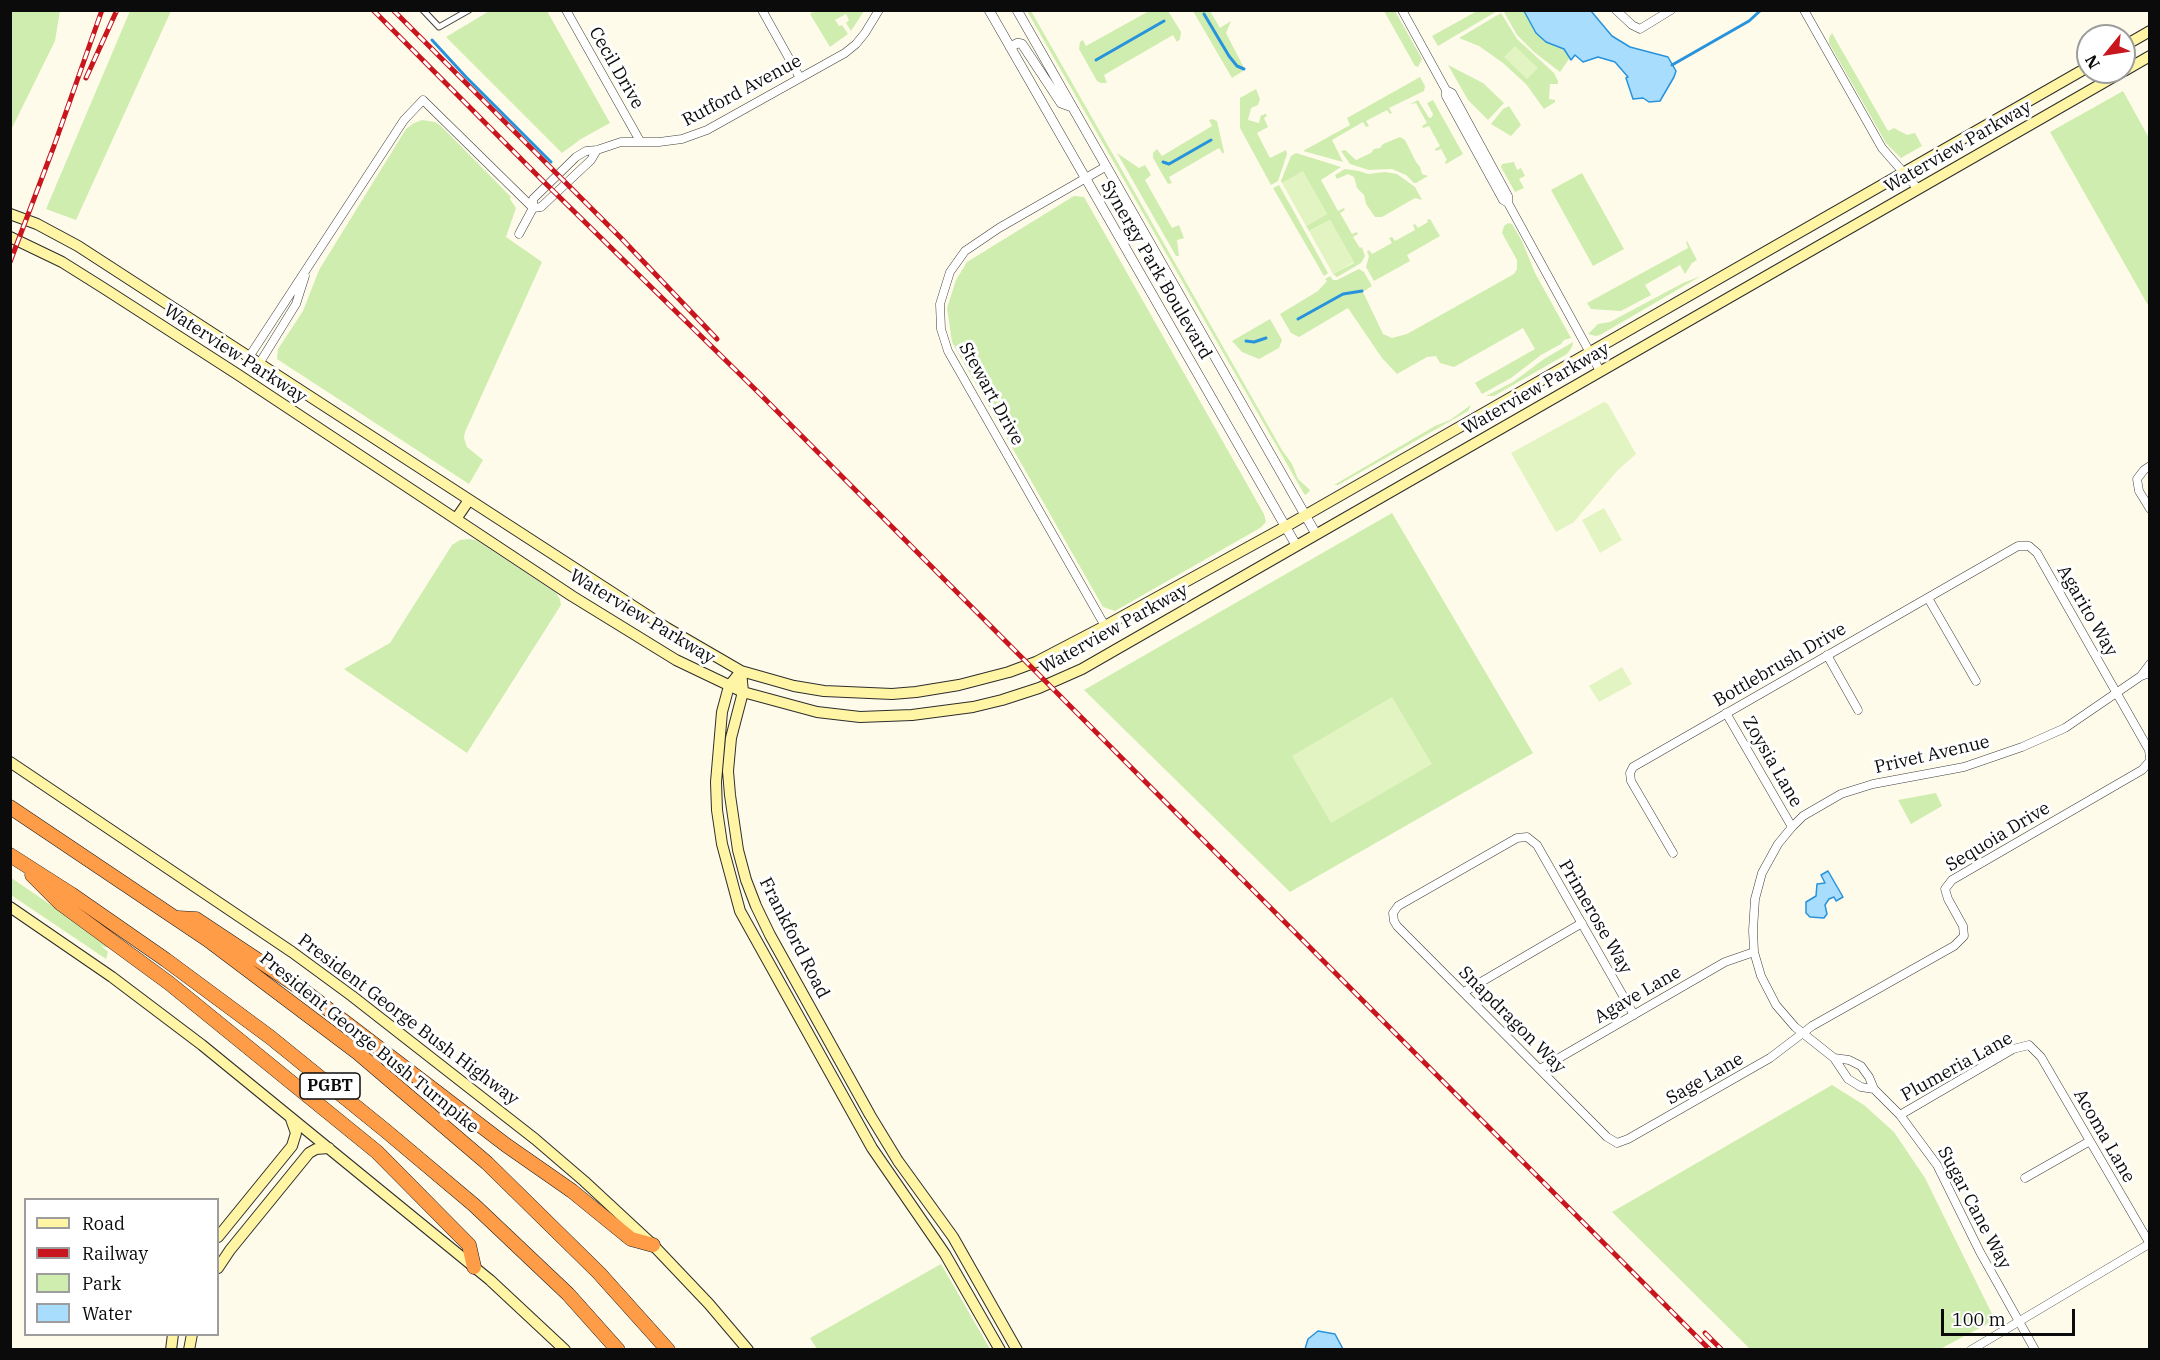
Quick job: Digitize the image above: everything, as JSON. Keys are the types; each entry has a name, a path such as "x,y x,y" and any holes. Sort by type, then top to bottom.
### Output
{"highway":[{"name":"President George Bush Turnpike","path":"10,807 247,968 358,1053 479,1156 598,1273 668,1350"},
{"path":"12,856 60,903 169,983 377,1152 469,1245 474,1267"},
{"name":"PGBT","path":"12,856 71,894 175,967 270,1037 386,1131 474,1205 567,1294 618,1350"},
{"path":"176,918 196,919 303,990 506,1145 579,1197 631,1239 653,1245"}],"main road":[{"path":"2136,39 2150,31"},
{"name":"Waterview Parkway","path":"2136,63 2150,56"},
{"name":"Waterview Parkway","path":"10,214 37,224 78,246 667,628 741,671 794,686 824,691 892,694 959,685 1009,672 1043,658 1105,626 1305,515 2076,73"},
{"name":"Waterview Parkway","path":"10,237 62,262 248,381 642,640 743,692 780,703 838,715 894,716 973,707 1027,692 1056,681 1098,660 2098,84"},
{"path":"2019,106 2030,125"},
{"path":"237,374 249,357"},
{"path":"248,381 259,364"},
{"path":"1380,472 1391,491"},
{"path":"456,519 469,500"},
{"name":"Frankford Road","path":"741,671 729,686 719,736 716,782 722,844 735,896 748,927 858,1122 889,1175 945,1254 1000,1350"},
{"name":"Frankford Road","path":"741,671 743,692 731,738 729,771 733,821 746,880 770,935 870,1115 898,1161 964,1255 1017,1350"},
{"path":"892,694 894,716"},
{"name":"President George Bush Highway","path":"10,762 266,934 345,991 546,1148 653,1245 709,1304 748,1350"},
{"path":"10,907 152,1006 474,1267 514,1301 565,1350"},
{"path":"858,1122 870,1115"},
{"path":"219,1237 292,1146 296,1133 289,1116"},
{"path":"219,1266 309,1153 316,1149 328,1148"},
{"path":"219,1239 230,1250"}],"street":[{"path":"423,10 440,27 469,10"},
{"name":"Cecil Drive","path":"566,10 640,141"},
{"path":"762,10 800,78"},
{"name":"Rutford Avenue","path":"519,234 533,208 541,207 591,160 597,150 621,142 659,142 694,135 718,125 844,53 856,44 879,10"},
{"name":"Synergy Park Boulevard","path":"989,10 1296,545"},
{"path":"1010,10 1018,13"},
{"path":"1402,10 1446,90 1452,93 1508,196 1508,203 1600,372"},
{"path":"1616,10 1632,25 1640,29 1671,10"},
{"path":"1804,10 1872,130 1902,173 1918,189"},
{"name":"Synergy Park Boulevard","path":"1018,13 1316,534"},
{"path":"1010,47 1018,43 1022,44 1061,103 1072,107"},
{"path":"249,357 404,120 423,100 533,208"},
{"name":"Stewart Drive","path":"1105,167 992,233 963,254 950,272 940,304 940,317 948,351 1105,626"},
{"path":"259,364 296,304 306,271"},
{"path":"2150,466 2137,479 2139,491 2150,509"},
{"name":"Bottlebrush Drive","path":"1673,853 1631,781 1630,773 1633,767 2018,546 2029,546"},
{"name":"Agarito Way","path":"2029,546 2037,553 2116,692"},
{"path":"1928,598 1976,681"},
{"path":"1827,655 1858,710"},
{"name":"Privet Avenue","path":"1792,826 1826,802 1856,789 1964,767 2037,741 2065,728 2145,674 2150,664"},
{"name":"Sequoia Drive","path":"1802,1033 1954,946 1964,936 1963,926 1945,889 1952,880 2142,770 2150,760 2149,750 2116,692"},
{"name":"Zoysia Lane","path":"1726,713 1792,826"},
{"name":"Sugar Cane Way","path":"1792,826 1770,858 1758,886 1754,914 1754,952 1761,976 1770,995 1784,1015 1802,1033 1834,1058 1848,1079 1861,1087 1874,1089"},
{"name":"Snapdragon Way","path":"1527,837 1517,838 1398,906 1393,912 1394,921 1607,1137 1617,1143"},
{"name":"Primerose Way","path":"1527,837 1536,845 1634,1015"},
{"path":"1464,992 1582,923"},
{"name":"Agave Lane","path":"1540,1069 1725,962 1754,952"},
{"name":"Sage Lane","path":"1617,1143 1628,1139 1770,1058 1802,1033"},
{"name":"Plumeria Lane","path":"1900,1115 2013,1049 2029,1045"},
{"name":"Acoma Lane","path":"2029,1045 2042,1057 2149,1244"},
{"name":"Sugar Cane Way","path":"1834,1058 1849,1060 1861,1066 1874,1089 1900,1115 1937,1165 1980,1252 2035,1350"},
{"path":"2025,1178 2090,1141"},
{"path":"1971,1350 2018,1322 2027,1314 2149,1244"}],"green space":[{"path":"11,10 60,11 55,41 11,130"},
{"path":"491,10 547,11 610,123 581,139 562,153 446,37"},
{"path":"816,10 864,11 851,31 846,23 849,20 846,14 835,20 848,34 830,47 810,14"},
{"path":"1499,10 1438,46 1432,36 1477,11"},
{"path":"130,11 171,11 76,220 46,209"},
{"path":"1027,11 1031,11 1292,464 1298,479 1310,490 1305,495 1303,492"},
{"path":"1149,11 1168,11 1181,32 1180,39 1177,42 1173,35 1104,75 1107,83 1097,81 1079,49 1080,42 1083,40 1086,46"},
{"path":"1193,11 1210,11 1220,28 1231,21 1226,33 1243,66 1243,71 1232,78"},
{"path":"1384,11 1395,11 1422,59 1418,67 1415,66"},
{"path":"1524,11 1536,33 1546,42 1565,50 1569,59 1560,72 1517,35 1504,12"},
{"path":"1501,13 1517,39 1554,73 1558,81 1558,84 1550,84 1549,99 1555,102 1544,109 1526,84 1503,63 1479,46 1459,38"},
{"path":"1832,33 1888,131 1894,128 1907,135 1915,133 1922,146 1901,158 1886,143 1829,43"},
{"path":"1515,46 1538,68 1527,79 1504,57"},
{"path":"1448,65 1483,83 1504,103 1488,120 1468,100"},
{"path":"1420,77 1425,86 1424,91 1389,108 1392,113 1390,114 1387,110 1366,121 1369,126 1366,127 1363,122 1332,140 1343,162 1303,151 1350,125 1347,118"},
{"path":"1256,89 1260,99 1258,105 1251,108 1248,120 1259,123 1261,115 1265,113 1267,116 1264,118 1268,127 1257,133 1270,158 1286,150 1287,154 1278,181 1271,185 1240,128 1240,98"},
{"path":"2123,91 2149,138 2149,307 2050,132"},
{"path":"1418,100 1429,118 1433,114 1427,103 1433,100 1463,154 1446,164 1447,160 1441,149 1436,151 1435,149 1440,146 1429,126 1423,128 1422,126 1427,123 1416,103 1410,104"},
{"path":"1509,106 1521,125 1511,136 1491,124 1503,109"},
{"path":"422,120 435,122 441,126 511,197 516,208 506,237 542,262 465,432 467,447 483,460 469,484 277,359 278,349 303,311 319,270 406,129"},
{"path":"1209,120 1217,121 1223,154 1219,148 1169,177 1172,183 1168,184 1153,158 1153,153 1157,149 1162,156 1212,126"},
{"path":"1400,137 1405,140 1422,174 1428,176 1416,183 1406,175 1392,169 1369,170 1350,164 1341,151 1345,150 1356,160"},
{"path":"1117,153 1139,168 1145,165 1151,175 1145,180 1172,228 1179,225 1184,238 1177,240 1179,256 1176,256"},
{"path":"1296,153 1341,167 1321,180 1338,211 1344,208 1345,210 1340,213 1352,234 1357,232 1358,234 1353,237 1360,248 1362,247 1365,256 1361,263 1337,277 1333,274 1354,263 1330,220 1309,231 1306,226 1327,214 1303,172 1282,183 1281,181 1291,156"},
{"path":"1514,162 1517,170 1521,168 1525,176 1519,179 1524,188 1515,192 1501,167 1502,164"},
{"path":"1345,169 1368,174 1385,172 1397,174 1415,187 1422,200 1415,198 1382,217 1375,217 1366,204 1364,195 1357,188 1354,177 1348,174 1337,179 1335,175"},
{"path":"1303,171 1327,214 1306,226 1282,183"},
{"path":"1582,173 1624,249 1593,266 1551,190"},
{"path":"1279,185 1328,273 1324,276 1273,188"},
{"path":"1074,196 1084,197 1264,514 1266,522 1260,528 1115,611 1103,607 952,342 947,308 956,280 967,262"},
{"path":"1430,219 1440,236 1407,255 1410,261 1374,281 1366,267 1369,256 1367,252 1369,250 1372,254 1392,243 1389,238 1392,237 1395,241 1415,230 1413,225 1415,224 1418,228"},
{"path":"1330,220 1354,262 1333,274 1309,231"},
{"path":"1508,223 1512,224 1522,241 1535,273 1571,338 1564,340 1511,378 1482,394 1475,383 1535,349 1523,328 1454,367 1440,363 1436,356 1427,357 1397,374 1382,358 1348,308 1299,337 1291,333 1280,314 1318,291 1327,281 1325,279 1330,276 1333,280 1337,280 1359,269 1364,272 1372,286 1363,292 1383,334 1392,338 1407,334 1514,274 1517,269 1517,260 1502,233 1504,226"},
{"path":"1687,241 1697,260 1692,263 1685,274 1680,265 1645,285 1651,295 1621,311 1591,309 1587,303 1688,248"},
{"path":"1701,276 1600,335 1588,334 1598,324 1610,322 1683,283"},
{"path":"1270,319 1282,340 1279,348 1259,359 1242,352 1232,341"},
{"path":"1573,342 1567,354 1494,396 1486,396 1513,382 1544,359"},
{"path":"1604,402 1608,404 1636,454 1617,471 1574,522 1556,532 1511,453"},
{"path":"1471,405 1468,411 1338,485 1334,485 1435,426 1450,420"},
{"path":"1604,508 1622,540 1600,553 1582,520"},
{"path":"1392,513 1533,753 1290,892 1084,690"},
{"path":"460,540 476,540 556,593 561,605 467,753 344,669 390,643 452,545"},
{"path":"1622,667 1632,684 1599,702 1589,686"},
{"path":"1392,697 1432,764 1331,823 1292,756"},
{"path":"1936,793 1942,806 1911,824 1898,800"},
{"path":"10,877 108,944 107,948 100,945 108,952 106,959 11,895"},
{"path":"1832,1085 1864,1105 1894,1132 1925,1178 1995,1320 1940,1349 1750,1349 1612,1212"},
{"path":"941,1264 990,1349 817,1349 810,1338"}],"water":[{"path":"1524,11 1591,11 1612,36 1630,47 1668,57 1676,71 1674,77 1660,101 1649,102 1643,98 1633,99 1626,78 1628,77 1615,62 1598,57 1583,62 1575,55 1571,60 1564,49 1546,42 1536,33"},
{"path":"1828,871 1843,897 1836,901 1834,897 1829,899 1825,905 1827,914 1824,918 1810,917 1806,913 1806,902 1816,896 1817,884 1825,883 1821,875"},
{"path":"1318,1331 1335,1334 1343,1349 1305,1349 1308,1339"}],"waterway":[{"path":"1672,65 1749,21 1761,10"},
{"path":"1204,14 1229,56 1237,66 1244,69"},
{"path":"1096,60 1164,21"},
{"path":"432,40 551,162"},
{"path":"1163,162 1169,164 1211,140"},
{"path":"1298,319 1343,294 1362,291"},
{"path":"1246,341 1254,342 1266,338"}],"railway":[{"path":"10,262 102,10"},
{"path":"86,78 117,10"},
{"path":"373,10 761,395 1710,1350"},
{"path":"393,10 621,238 717,339"},
{"path":"1705,1333 1722,1350"}]}
